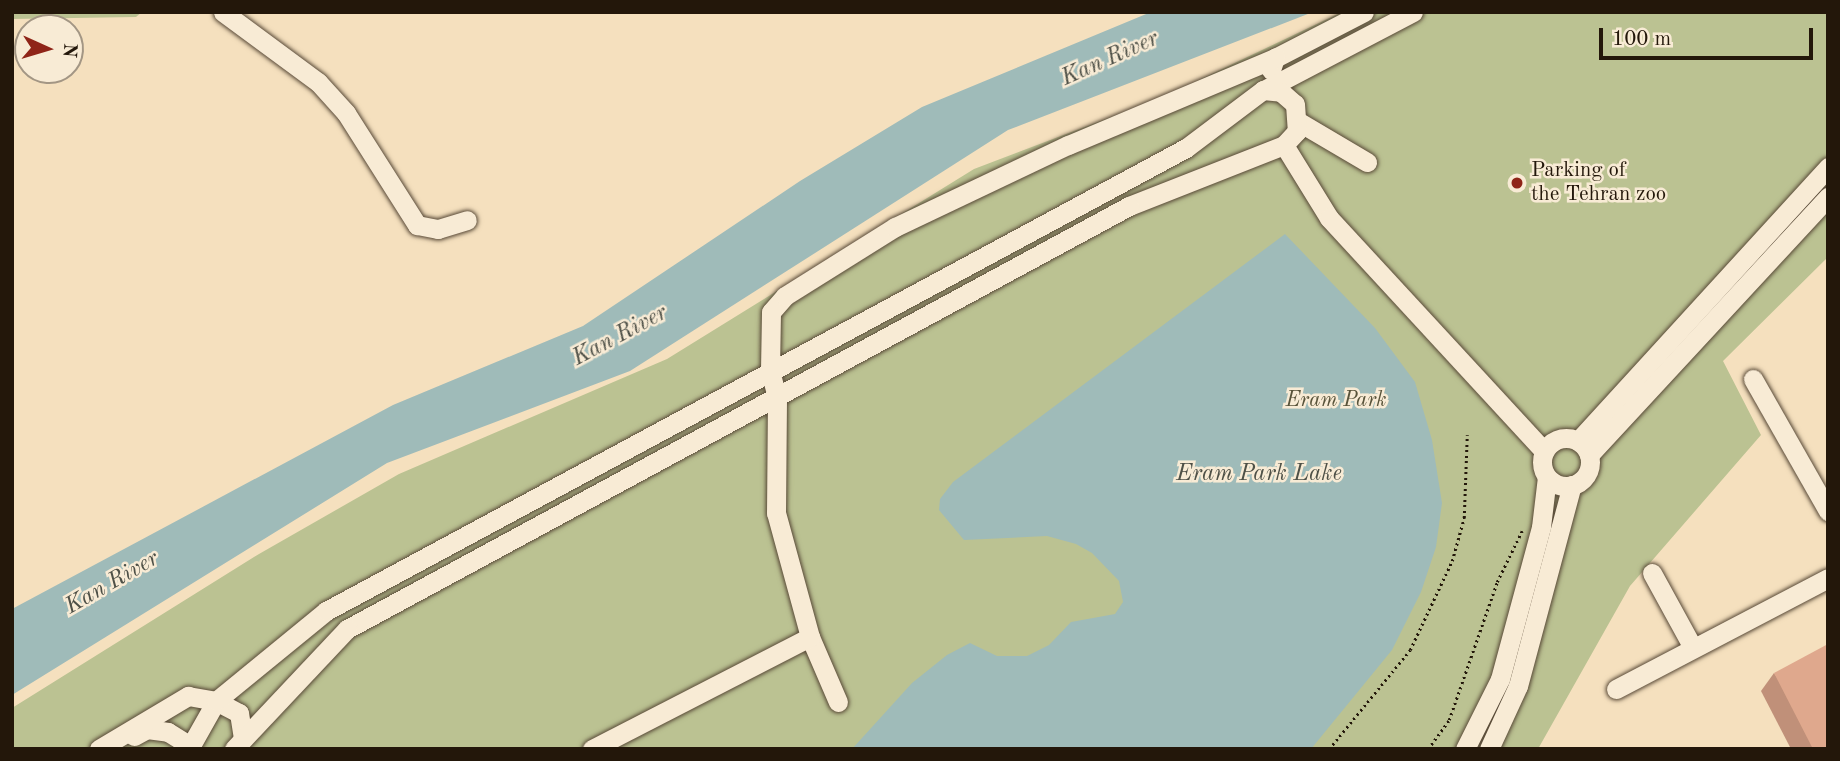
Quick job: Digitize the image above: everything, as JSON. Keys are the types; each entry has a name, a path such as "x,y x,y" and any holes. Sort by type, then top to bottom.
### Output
{"street":[{"path":"223,12 318,82 346,113 417,225 438,229 467,220"},
{"path":"838,702 810,637 776,513 778,397 770,370 771,312 785,296 895,227 1068,145 1275,58 1364,12"},
{"path":"99,749 148,729 168,732 183,748 216,701 326,611 504,511 1186,148 1263,90 1413,12"},
{"path":"1263,90 1275,58"},
{"path":"1263,90 1289,96 1299,122 1367,162"},
{"path":"239,744 347,629 518,533 778,397 1129,206 1284,145 1299,122"},
{"path":"1284,145 1329,218 1544,451"},
{"path":"1584,448 1828,167"},
{"path":"1584,448 1828,197"},
{"path":"1753,379 1828,511"},
{"path":"1465,749 1500,679 1545,507 1547,477 1542,465 1544,451 1556,439 1584,448"},
{"path":"1489,749 1518,686 1572,485 1589,470 1584,448"},
{"path":"1547,477 1558,485 1572,485"},
{"path":"504,511 518,533"},
{"path":"1653,573 1693,648"},
{"path":"1616,689 1828,578"},
{"path":"592,749 810,637"},
{"path":"244,676 245,708 253,712 269,711"},
{"path":"127,739 188,696 216,701 239,713 239,744"}],"path":[{"path":"1329,749 1410,650 1452,561 1464,518 1467,435"},
{"path":"1428,749 1449,720 1497,582 1515,543 1529,519 1545,507"}],"green space":[{"path":"12,12 142,12 136,17 84,18 84,14 14,14 12,19"},
{"name":"Eram Park","path":"1342,12 1828,12 1828,257 1723,361 1761,435 1630,586 1538,749 12,749 12,708 259,554 399,474 667,359 974,169 1161,98"}],"water":[{"name":"Kan River","path":"1151,12 1313,12 1008,130 630,371 387,463 12,695 12,609 393,405 583,326 800,181 922,107"},
{"name":"Eram Park Lake","path":"1285,234 1375,328 1415,382 1432,440 1442,503 1436,547 1421,592 1392,650 1311,749 852,749 912,683 947,655 970,643 997,656 1027,656 1049,645 1071,622 1115,614 1123,602 1119,581 1092,553 1076,544 1047,536 964,540 939,510 940,499 953,482"}],"building":[{"path":"1828,644 1828,749 1813,749 1774,673"}],"place":[{"name":"Parking of the Tehran zoo","path":"1517,183"}]}
